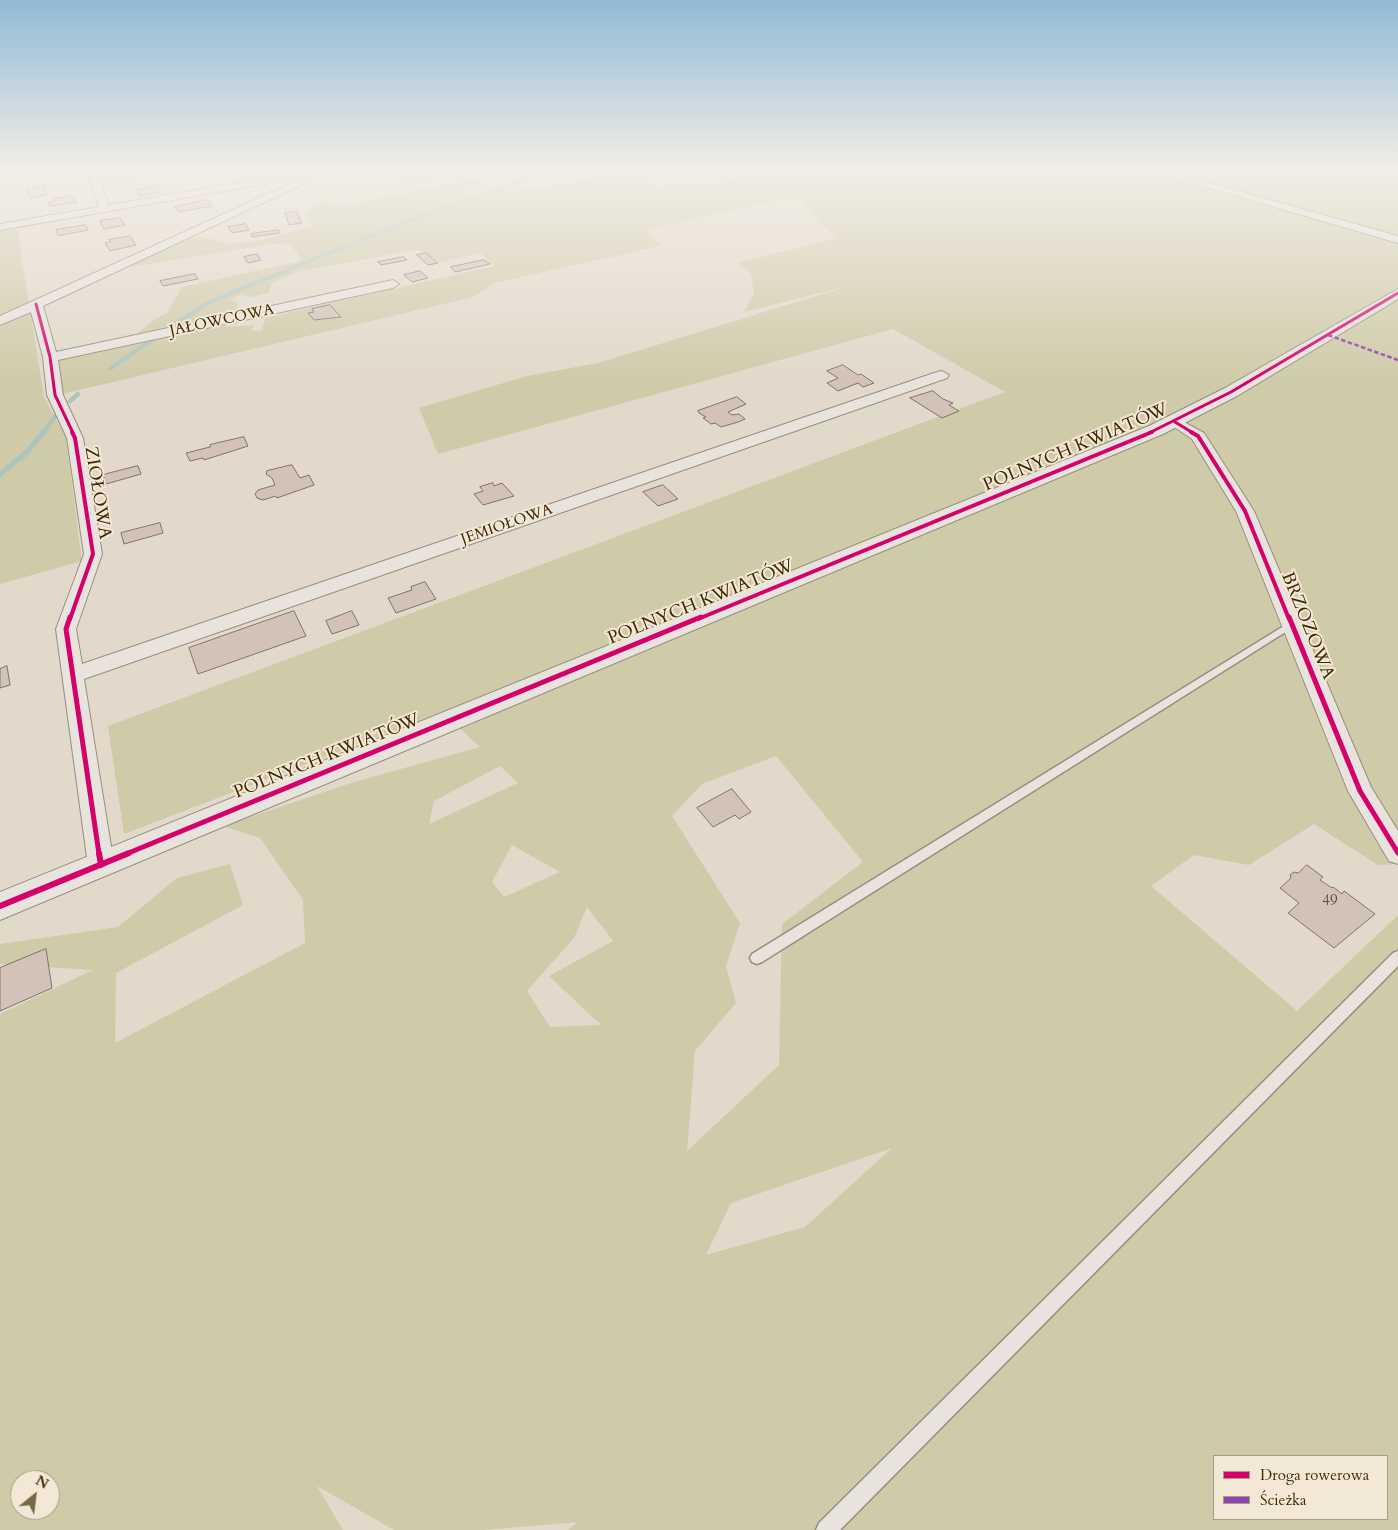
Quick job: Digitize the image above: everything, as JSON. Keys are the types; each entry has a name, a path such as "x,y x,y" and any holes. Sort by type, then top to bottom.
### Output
{"street":[{"path":"0,321 171,241"},
{"name":"JAŁOWCOWA","path":"50,357 393,284"},
{"name":"POLNYCH KWIATÓW","path":"0,906 1174,422 1232,392 1398,293"},
{"name":"ZIOŁOWA","path":"36,304 50,357 56,395 74,438 93,554 66,629 102,865"},
{"name":"JEMIOŁOWA","path":"73,675 942,375"},
{"name":"BRZOZOWA","path":"1174,422 1198,436 1245,511 1360,791 1398,853"}],"lane":[{"path":"757,958 1292,624"},
{"path":"826,1530 1398,957"}],"shaded area":[{"path":"0,241 19,241 44,397 66,438 82,561 0,584"},
{"path":"179,241 237,243 251,241 657,241 661,246 495,283 473,297 62,394 58,359 124,345 152,321 167,313 182,287 302,261 290,243 272,244 132,267 126,265","holes":["414,250 422,251 440,262 480,253 494,266 265,318 262,330 251,331 254,325 222,327 217,317 236,309 238,303 230,299 241,295 253,297 270,292 271,284 296,272"]},
{"path":"823,241 1398,241 1398,864 1378,865 1314,824 1249,865 1194,855 1151,886 1297,1011 1398,915 1398,1530 568,1530 578,1522 483,1530 394,1530 317,1486 343,1530 0,1530 0,1014 93,970 0,964 0,944 118,927 177,878 230,864 243,905 116,973 115,1043 305,943 303,900 260,838 223,826 354,782 480,747 442,712 124,834 108,726 1005,392 893,329 438,454 419,408 527,376 598,363 855,284 744,312 754,293 751,274 738,263","holes":["776,756 863,862 782,924 779,1065 687,1151 695,1051 736,1003 726,966 740,923 672,816 702,784","500,766 518,783 429,824 434,801","512,845 560,872 504,897 492,882","587,907 613,941 549,976 601,1025 550,1027 527,991 574,938","892,1148 805,1227 706,1255 731,1203"]}],"building":[{"path":"134,241 136,245 110,251 105,243"},
{"path":"426,253 438,263 428,265 417,255"},
{"path":"257,254 261,260 248,263 244,257"},
{"path":"404,257 407,260 381,265 378,262"},
{"path":"484,260 490,264 455,272 451,267"},
{"path":"420,271 428,278 412,282 404,275"},
{"path":"195,274 198,279 163,286 160,281"},
{"path":"330,305 341,317 314,320 308,313 314,312 312,309"},
{"path":"843,365 874,383 863,387 858,383 838,391 827,383 838,378 827,371"},
{"path":"933,391 943,399 953,403 949,405 959,411 942,418 910,398"},
{"path":"737,397 746,404 728,412 732,415 739,414 745,419 738,422 721,427 715,423 711,424 698,411"},
{"path":"244,437 248,446 204,460 203,458 190,461 186,453 210,447 210,445"},
{"path":"292,465 300,478 309,475 314,485 277,498 276,496 263,500 257,498 255,494 258,490 275,485 272,478 266,474 267,471"},
{"path":"138,466 141,474 106,484 103,475"},
{"path":"493,483 494,486 502,483 514,496 483,505 474,494 483,491 480,487"},
{"path":"663,485 678,499 658,506 643,492"},
{"path":"160,523 163,533 124,544 121,533"},
{"path":"425,582 436,599 396,613 388,598 412,590 411,587"},
{"path":"294,611 306,636 198,674 189,648"},
{"path":"352,611 359,625 332,634 326,621"},
{"path":"7,666 10,685 0,688 0,669"},
{"path":"732,789 751,812 739,819 735,815 713,827 697,808"},
{"path":"1307,865 1323,877 1320,880 1342,894 1344,891 1375,914 1334,948 1288,913 1299,903 1280,888 1291,878 1290,875 1294,872 1298,873"},
{"path":"46,949 52,988 0,1011 0,968"}],"waterway":[{"path":"248,286 358,241"},
{"path":"165,331 206,304 251,285"},
{"path":"111,368 158,336"},
{"path":"70,401 78,394"},
{"path":"43,433 57,414"},
{"path":"0,474 25,454 44,432"}],"marked path":[{"path":"1328,335 1398,360"}],"cycle path":[{"path":"0,906 1156,430 1231,392 1398,293"},
{"path":"36,304 50,357 55,395 75,438 93,554 66,629 101,865"},
{"path":"1175,422 1198,436 1245,511 1360,791 1398,853"}]}
